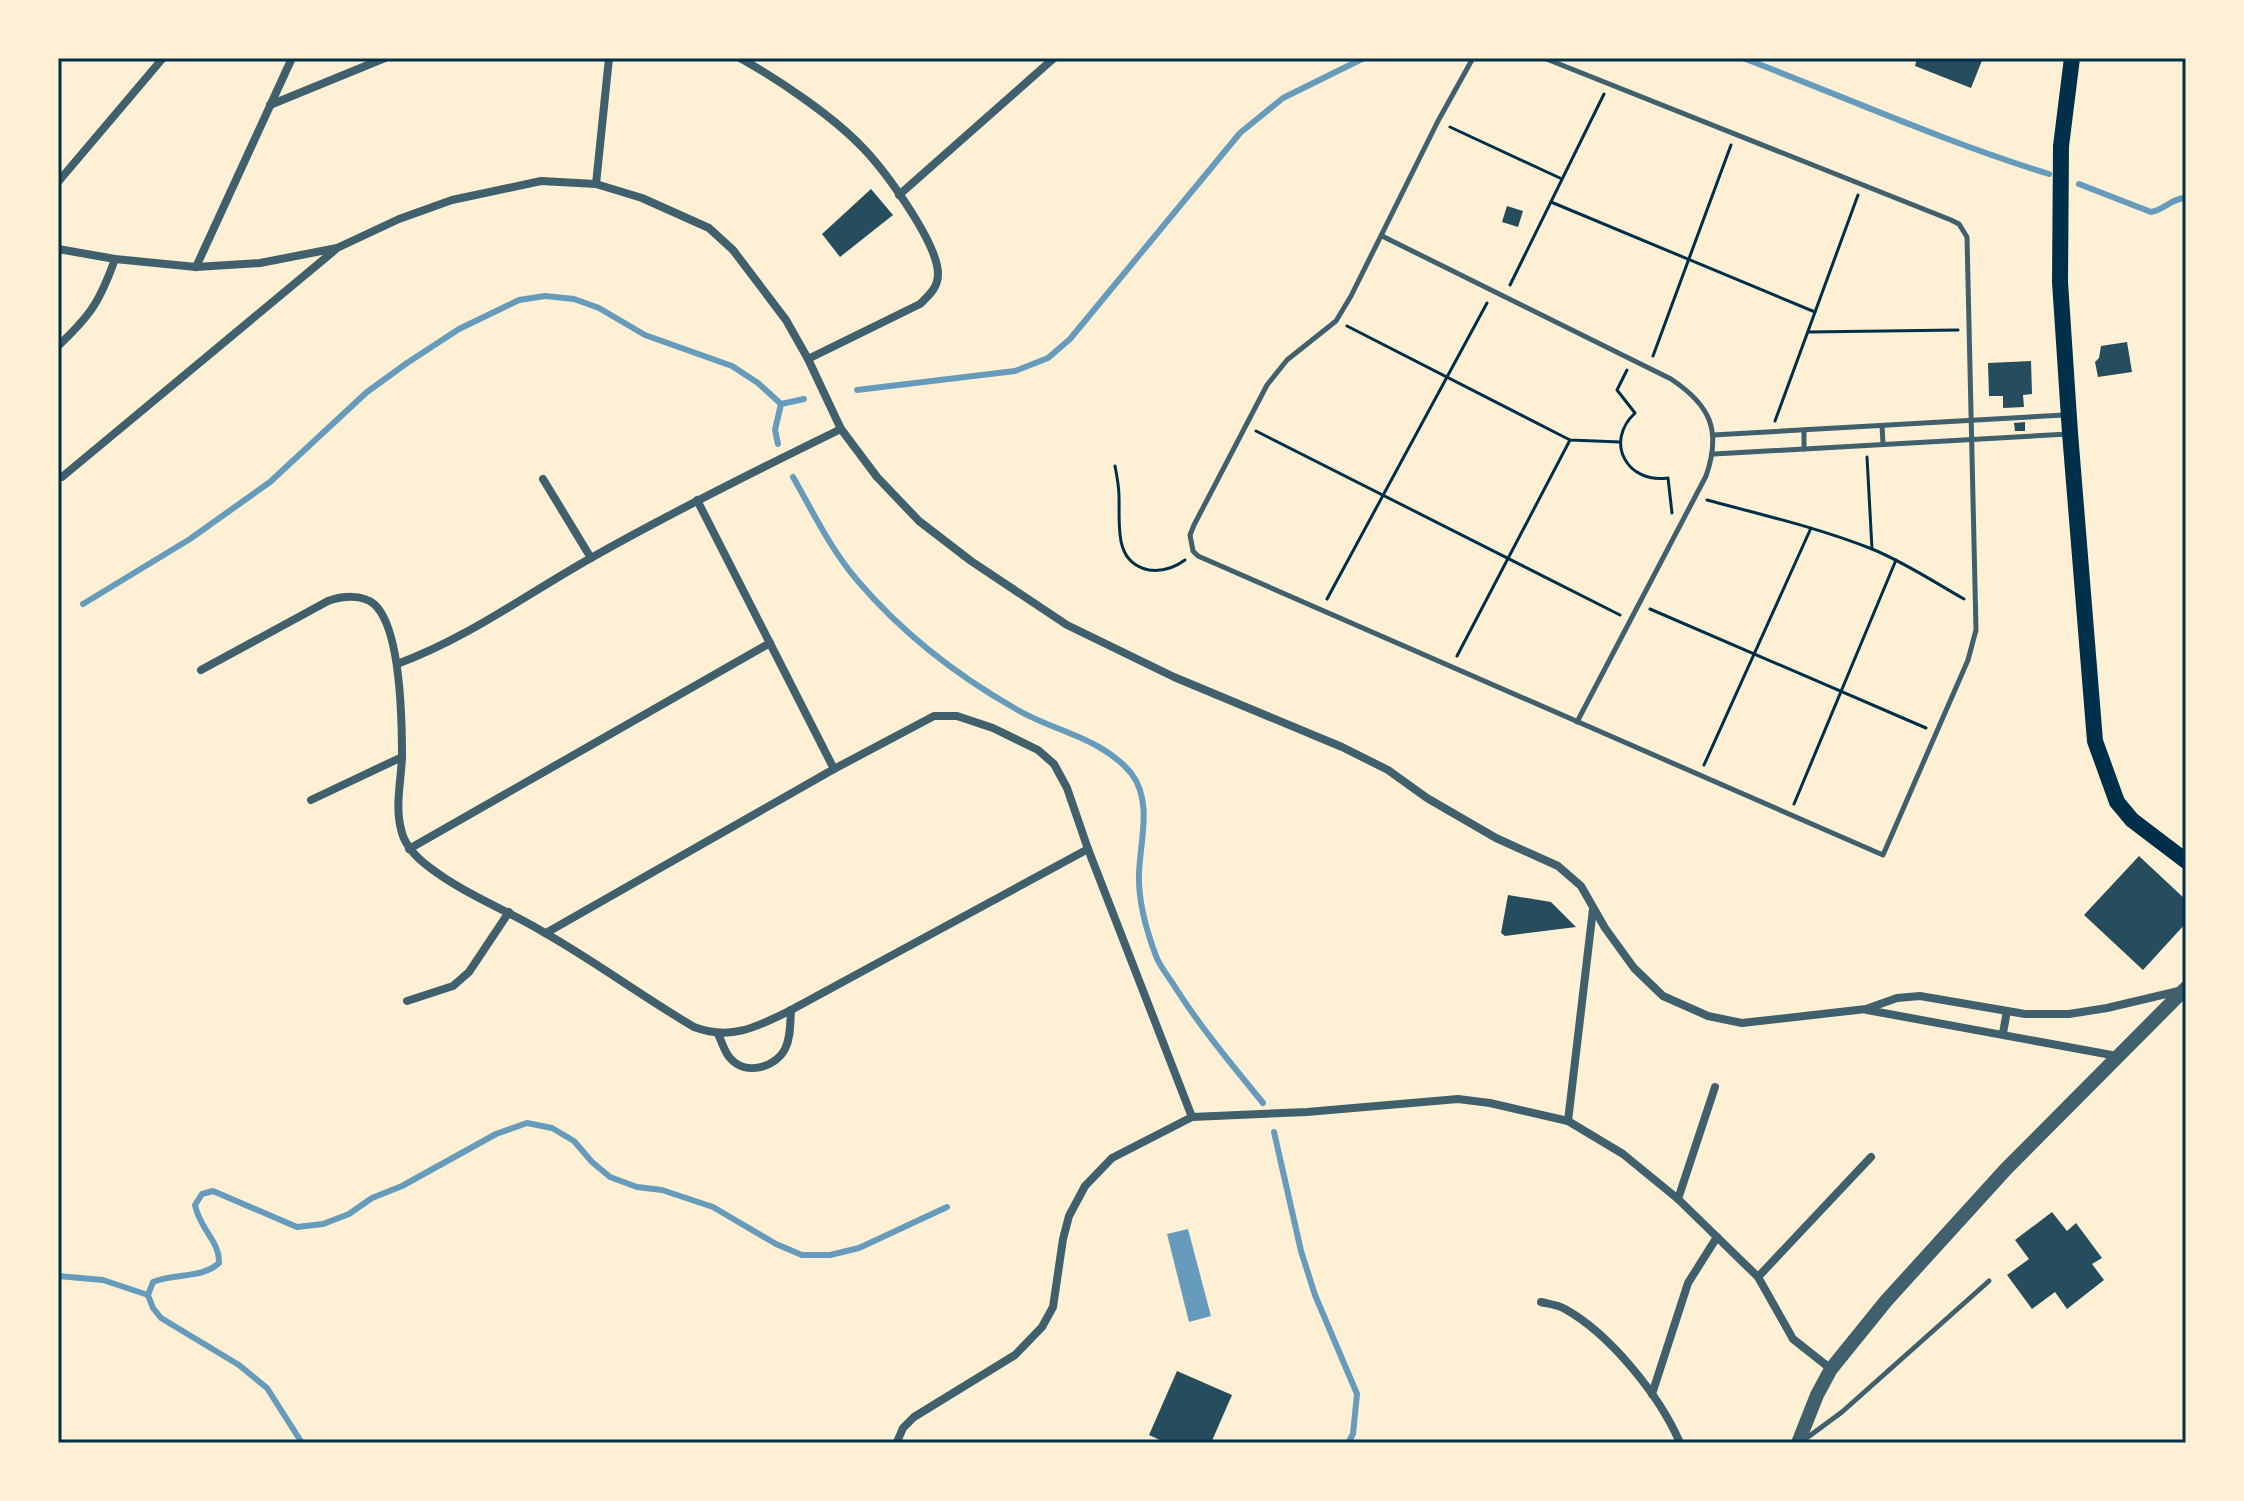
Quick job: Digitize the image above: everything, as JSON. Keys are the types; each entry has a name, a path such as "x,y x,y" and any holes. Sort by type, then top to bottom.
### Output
{"main road":[{"path":"2072,58 2061,146 2060,282 2095,741 2117,802 2132,820 2186,861"}],"street":[{"path":"58,182 163,58"},
{"path":"196,267 292,58"},
{"path":"269,105 385,58"},
{"path":"596,184 609,58"},
{"path":"740,58 752,61 832,120 864,149 914,215 935,259 938,275 934,290 920,304 808,359"},
{"path":"899,195 1054,58"},
{"path":"58,249 115,259 196,267 260,263 337,248 399,219 452,200 541,181 596,184 642,198 709,228 742,262 786,320 841,429 877,477 919,521 971,561 1067,625 1174,677 1342,747 1388,770 1427,798 1496,838 1558,866 1581,886 1634,968 1663,996 1708,1016 1742,1023 1866,1009 1897,998 1920,996 2007,1011 2069,1014 2107,1008 2185,988"},
{"path":"62,477 337,248"},
{"path":"58,346 92,312 115,259"},
{"path":"397,664 442,645 697,500 841,429"},
{"path":"543,479 591,558"},
{"path":"697,500 834,769"},
{"path":"201,670 340,597 364,599 375,605 384,618 397,664 402,757 398,802 401,830 409,849 449,881 546,933 694,1027 718,1034 752,1028 791,1010 1088,849"},
{"path":"409,849 770,643"},
{"path":"546,933 834,769 934,716 957,716 993,728 1038,750 1054,764 1067,788 1192,1117"},
{"path":"311,800 402,757"},
{"path":"1568,1121 1594,909"},
{"path":"407,1001 453,986 469,972 509,912"},
{"path":"1799,1443 1817,1395 1831,1369 1886,1301 2006,1169 2185,988"},
{"path":"1866,1009 2118,1057"},
{"path":"718,1034 731,1060 741,1066 764,1067 777,1060 785,1050 791,1010"},
{"path":"2003,1033 2007,1011"},
{"path":"1678,1199 1715,1087"},
{"path":"897,1443 903,1428 914,1417 1015,1355 1042,1327 1053,1307 1069,1216 1085,1186 1112,1158 1192,1117 1307,1112 1458,1099 1568,1121 1623,1154 1678,1199 1758,1277 1793,1339 1831,1369"},
{"path":"1758,1277 1871,1157"},
{"path":"1652,1394 1688,1283 1717,1237"},
{"path":"1541,1302 1562,1307 1596,1331 1652,1394 1680,1443"}],"lane":[{"path":"1473,58 1336,321 1287,360 1267,385 1194,525 1190,544 1193,551 1198,556 1883,855 1973,646 1978,607 1968,247 1964,229 1951,220 1544,58"},
{"path":"1382,236 1679,384 1701,405 1710,419 1714,454 1696,497 1577,722"},
{"path":"1713,435 2068,415"},
{"path":"1882,426 1883,444"},
{"path":"1804,430 1804,449"},
{"path":"1714,454 2070,433"},
{"path":"1799,1443 1842,1412 1989,1281"}],"path":[{"path":"1504,298 1609,84"},
{"path":"1438,121 1562,179"},
{"path":"1649,368 1735,134"},
{"path":"1771,432 1862,184"},
{"path":"1551,202 1815,312"},
{"path":"1321,610 1493,292"},
{"path":"1336,321 1570,440 1620,442"},
{"path":"1808,332 1969,330"},
{"path":"1632,360 1617,390 1635,413 1624,426 1620,442 1622,454 1635,472 1656,480 1668,478 1671,508 1679,530"},
{"path":"1246,426 1631,620"},
{"path":"1452,667 1570,440"},
{"path":"1866,445 1872,549"},
{"path":"1115,466 1119,539 1132,563 1143,569 1166,569 1176,566 1193,551"},
{"path":"1696,497 1811,528 1872,549 1978,607"},
{"path":"1700,775 1811,528"},
{"path":"1790,814 1896,560"},
{"path":"1639,604 1936,732"}],"water":[{"path":"1188,1229 1211,1316 1189,1322 1167,1234"}],"building":[{"path":"1917,58 1983,58 1971,88 1915,66"},
{"path":"871,189 893,215 840,257 822,234"},
{"path":"1507,206 1523,211 1518,227 1502,222"},
{"path":"2127,342 2132,372 2098,377 2095,362 2101,346"},
{"path":"2031,361 2032,394 2023,395 2024,407 2003,408 2003,396 1989,396 1988,363"},
{"path":"2025,422 2025,431 2015,431 2014,423"},
{"path":"2139,856 2186,900 2186,923 2143,970 2084,915"},
{"path":"1508,895 1551,902 1576,927 1505,936 1501,933"},
{"path":"2052,1212 2067,1231 2076,1223 2102,1258 2092,1264 2104,1280 2067,1309 2055,1292 2032,1309 2007,1275 2029,1259 2015,1240"},
{"path":"1177,1371 1232,1395 1211,1443 1159,1443 1160,1440 1149,1435"}],"waterway":[{"path":"857,390 1015,371 1048,358 1070,339 1240,133 1283,98 1364,58"},
{"path":"1743,58 1933,134 2049,174"},
{"path":"2079,184 2151,212 2186,198"},
{"path":"83,604 190,539 270,482 367,392 407,363 459,329 519,300 545,296 574,299 599,308 645,335 732,366 758,383 781,404"},
{"path":"781,404 804,399"},
{"path":"778,444 775,430 781,404"},
{"path":"793,477 839,556 874,599 911,635 994,696 1031,717 1092,743 1131,773 1142,796 1140,894 1156,956 1195,1017 1263,1103"},
{"path":"302,1443 267,1388 239,1365 161,1318 153,1308 148,1295 153,1282 196,1274 219,1263 216,1248 195,1205 202,1194 213,1191 297,1227 323,1224 349,1214 372,1198 402,1186 496,1134 527,1123 552,1128 574,1141 610,1177 713,1207 776,1244 802,1255 830,1255 859,1248 947,1207"},
{"path":"1274,1132 1301,1251 1315,1295 1357,1394 1353,1434 1348,1443"},
{"path":"58,1276 103,1280 148,1295"}]}
